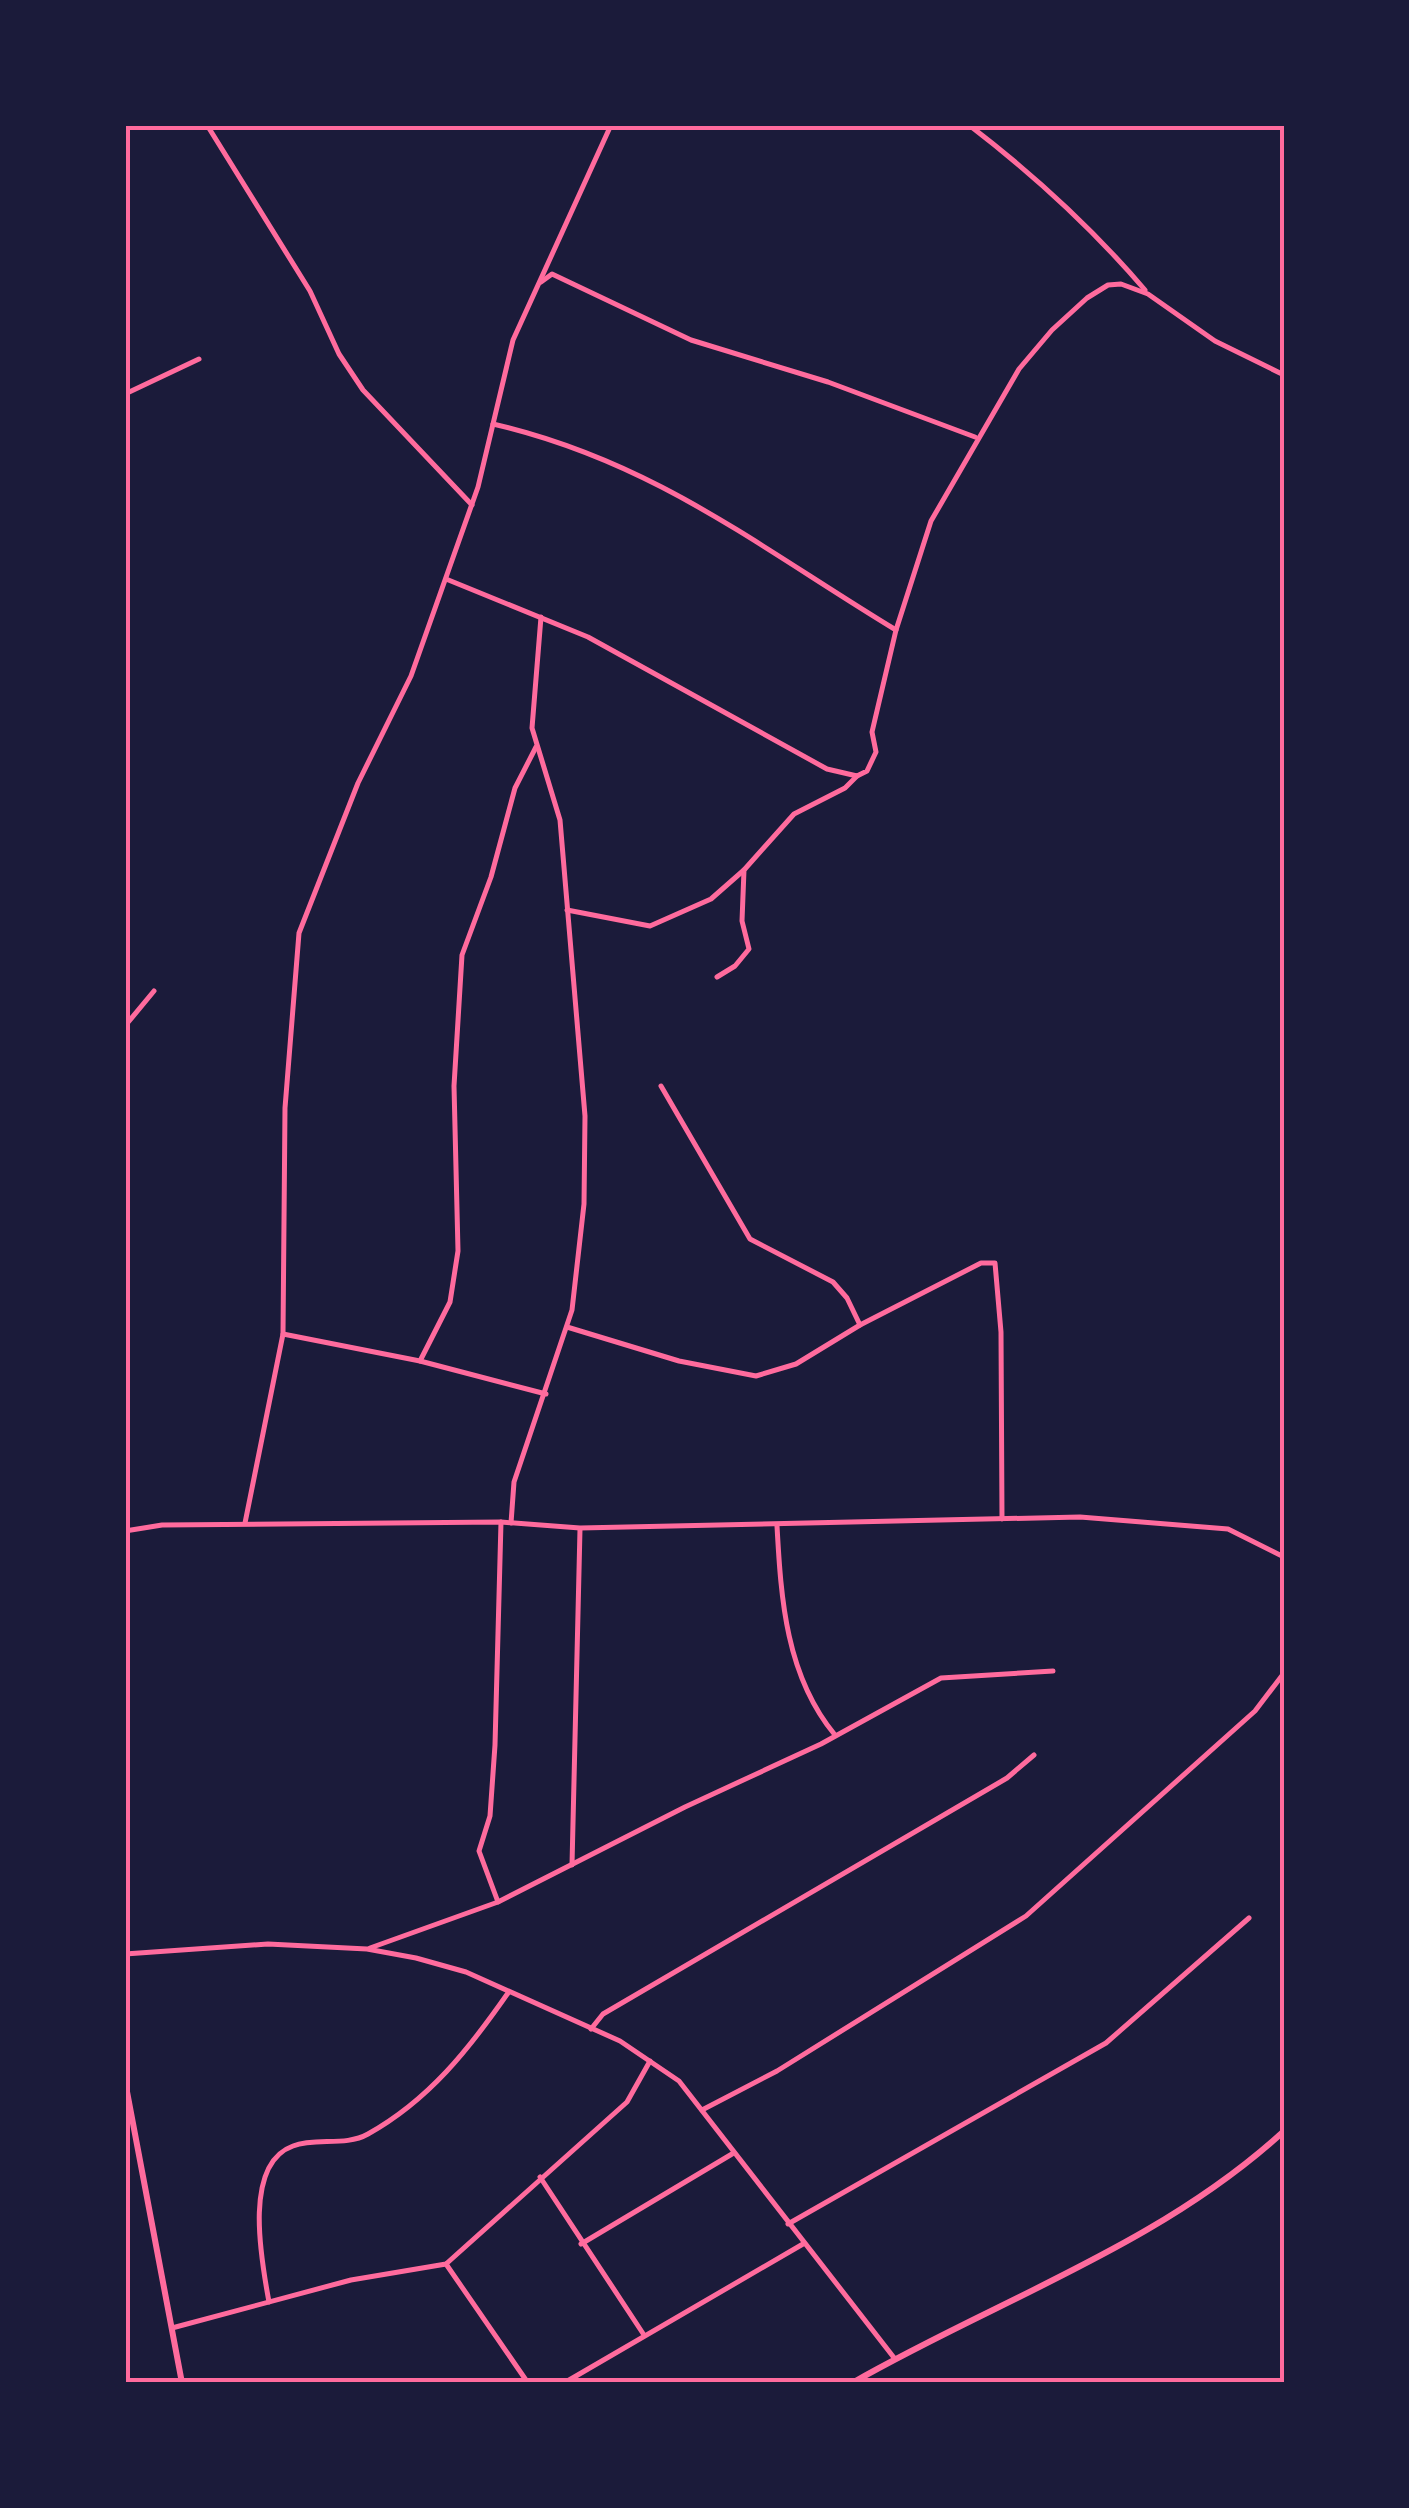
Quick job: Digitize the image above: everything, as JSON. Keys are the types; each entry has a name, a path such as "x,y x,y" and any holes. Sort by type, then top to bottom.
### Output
{"street":[{"path":"207,125 310,292 339,354 355,378 428,463 472,505"},
{"path":"245,1524 283,1334 285,1108 299,934 358,783 411,676 446,579 472,505 513,340 611,125"},
{"path":"969,125 1013,158 1110,248 1148,294 1215,341 1284,375"},
{"path":"538,284 552,274 574,280 622,310 691,340 828,382 976,437"},
{"path":"567,910 650,926 711,899 744,870 794,814 867,771 876,752 872,732 896,630 931,521 976,437 1019,369 1088,298 1108,285 1120,284 1148,294"},
{"path":"125,394 199,360"},
{"path":"493,424 547,436 704,506 896,630"},
{"path":"446,579 541,616 828,769 857,776"},
{"path":"512,1522 514,1482 567,1327 584,1204 585,1116 560,820 532,728 541,616"},
{"path":"420,1361 450,1302 458,1250 460,1220 453,1197 459,1157 454,1086 462,955 491,877 515,788 537,747"},
{"path":"717,977 736,966 748,949 742,921 744,870"},
{"path":"125,1026 154,991"},
{"path":"660,1086 750,1239 832,1282 860,1325"},
{"path":"567,1327 678,1361 756,1376 796,1364 860,1325 981,1263 995,1263 1001,1332 1002,1518"},
{"path":"283,1334 420,1361 546,1394"},
{"path":"125,1531 245,1524 512,1522 580,1528 1118,1518 1228,1529 1284,1557"},
{"path":"498,1902 480,1851 490,1816 496,1745 501,1522"},
{"path":"777,1525 781,1592 793,1653 814,1710 835,1735"},
{"path":"572,1866 580,1528"},
{"path":"367,1949 498,1902 942,1678 1053,1671"},
{"path":"702,2110 777,2072 1026,1916 1255,1711 1284,1673"},
{"path":"591,2029 603,2014 990,1788 1034,1755"},
{"path":"788,2224 1106,2043 1249,1918"},
{"path":"125,1954 268,1944 367,1949 466,1972 591,2029 679,2081 732,2154 895,2358"},
{"path":"270,2302 262,2258 260,2188 273,2162 294,2145 362,2138 393,2120 464,2054 508,1993"},
{"path":"172,2328 351,2280 446,2264 627,2102 650,2061"},
{"path":"125,2081 182,2383"},
{"path":"852,2383 1152,2227 1230,2178 1284,2130"},
{"path":"581,2244 732,2154"},
{"path":"540,2178 644,2335"},
{"path":"564,2383 803,2244"},
{"path":"446,2264 528,2383"}]}
